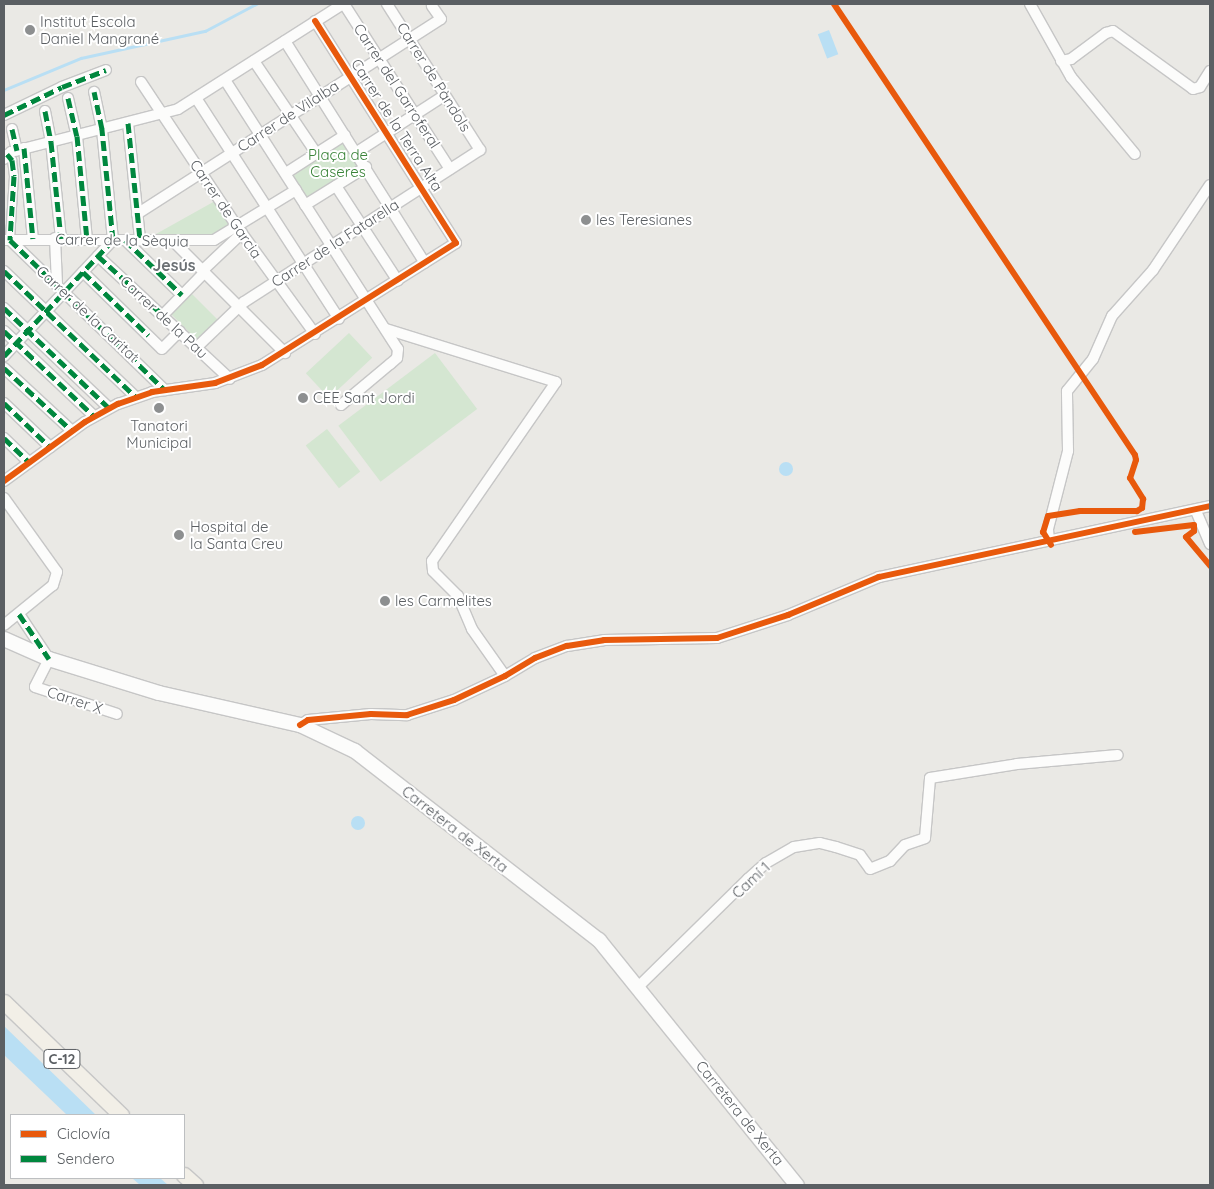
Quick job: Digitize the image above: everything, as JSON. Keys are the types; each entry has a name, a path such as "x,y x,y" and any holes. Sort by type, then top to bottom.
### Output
{"main road":[{"name":"Carretera de Xerta","path":"4,639 49,659 159,693 300,725 363,757 599,940 639,986 797,1185"},
{"name":"C-12","path":"4,1002 120,1114"},
{"path":"185,1175 195,1185"}],"street":[{"path":"13,153 163,115 196,98 344,4"},
{"name":"Carrer del Garroferal","path":"344,4 450,169"},
{"name":"Carrer de Pàndols","path":"387,4 480,150"},
{"path":"1030,4 1061,61 1135,154"},
{"name":"Carrer de Vilalba","path":"137,214 291,116 350,75 410,40 441,19 432,6"},
{"name":"Carrer de la Terra Alta","path":"315,21 388,132 456,243 425,263"},
{"path":"1061,61 1071,59 1106,33 1113,32 1193,89 1200,87 1210,71"},
{"path":"5,478 94,416 136,396 230,379 285,352 425,263 357,152 285,41"},
{"path":"254,61 316,153"},
{"path":"4,116 62,86 106,70"},
{"path":"225,80 398,349 397,358 341,405"},
{"name":"Carrer de Garcia","path":"141,82 240,231 315,334"},
{"path":"4,356 113,240 102,130 94,92"},
{"path":"357,152 445,95"},
{"path":"68,98 77,136 87,239"},
{"path":"196,98 338,319"},
{"path":"45,111 51,142 58,238 57,284"},
{"path":"128,123 140,240"},
{"path":"7,240 14,176 12,129"},
{"path":"286,173 345,135"},
{"name":"Carrer de la Fatarella","path":"197,347 239,306 480,150"},
{"path":"13,153 33,239"},
{"path":"305,205 366,167"},
{"path":"1049,540 1048,529 1070,442 1068,391 1093,359 1112,316 1153,270 1210,185"},
{"path":"336,186 398,281"},
{"path":"163,315 240,231 267,209 296,190"},
{"name":"Carrer de la Sèquia","path":"7,240 58,238 214,240 240,231"},
{"name":"Carrer de la Caritat","path":"7,240 57,284 162,390"},
{"path":"125,240 182,295"},
{"path":"172,240 285,352"},
{"name":"Carrer de la Pau","path":"98,256 230,379"},
{"path":"4,271 136,396"},
{"path":"83,272 162,349 180,332"},
{"path":"4,308 110,408"},
{"path":"386,329 556,382 432,561 433,571 458,596 472,629 505,676"},
{"path":"4,331 94,416"},
{"path":"4,368 72,431"},
{"path":"4,403 50,447"},
{"path":"4,438 29,462"},
{"path":"4,498 56,568 55,581 4,625"},
{"path":"300,725 308,720 371,714 408,715 438,706 505,676 535,658 567,646 604,640 717,638 788,615 879,577 1049,540 1196,511 1210,506"},
{"path":"1196,511 1210,544"},
{"path":"18,614 49,659"},
{"name":"Carrer X","path":"49,659 35,687 116,714"},
{"name":"Camí 1","path":"639,986 748,878 766,863 794,847 820,843 836,847 860,855 870,870 890,860 905,845 925,838 930,778 1017,764 1118,755"}],"green space":[{"name":"Plaça de Caseres","path":"343,141 360,165 308,201 291,177"},
{"path":"215,201 232,227 221,235 159,237 156,234"},
{"path":"190,292 218,320 198,341 169,313"},
{"path":"349,333 372,358 329,398 306,373"},
{"path":"435,353 477,409 380,482 338,426"},
{"path":"327,429 360,472 339,488 306,446"}],"water":[{"path":"829,30 838,54 827,59 818,34"},
{"path":"783,462 789,462 793,469 789,476 783,476 779,472 779,466"},
{"path":"355,816 361,816 365,823 361,830 355,830 351,826 351,820"},
{"path":"4,1026 95,1114 66,1114 4,1055"},
{"path":"133,1179 161,1179 168,1185 140,1185"}],"waterway":[{"path":"4,90 81,58 205,31 256,4"}],"marked path":[{"path":"4,115 62,87 106,70"},
{"path":"4,356 113,240 102,129 94,92"},
{"path":"68,98 77,136 87,239"},
{"path":"45,111 51,142 61,238"},
{"path":"128,123 140,240"},
{"path":"12,129 17,150"},
{"path":"24,148 33,239"},
{"path":"7,154 12,160 14,176 10,240 165,390"},
{"path":"125,240 182,295"},
{"path":"98,256 163,315"},
{"path":"4,271 136,397"},
{"path":"83,272 148,335"},
{"path":"4,308 109,408"},
{"path":"4,331 94,416"},
{"path":"4,368 72,431"},
{"path":"4,403 50,447"},
{"path":"4,438 29,462"},
{"path":"19,614 49,659"}],"cycle path":[{"path":"834,4 1135,455 1136,460 1130,478 1143,499 1142,508 1137,511 1080,511 1048,516 1043,532 1051,545"},
{"path":"4,481 85,422 118,404 152,392 215,383 262,365 456,243 315,21"},
{"path":"300,725 308,720 371,714 407,715 454,700 505,676 535,658 567,646 604,640 717,638 788,615 879,577 1210,506"},
{"path":"1135,532 1194,525 1194,531 1186,537 1210,566"}],"place":[{"name":"Institut Escola Daniel Mangrané","path":"30,30"},
{"name":"les Teresianes","path":"586,220"},
{"name":"CEE Sant Jordi","path":"303,398"},
{"name":"Tanatori Municipal","path":"159,408"},
{"name":"Hospital de la Santa Creu","path":"179,535"},
{"name":"les Carmelites","path":"385,601"}],"district":[{"name":"Jesús","path":"174,265"}]}
